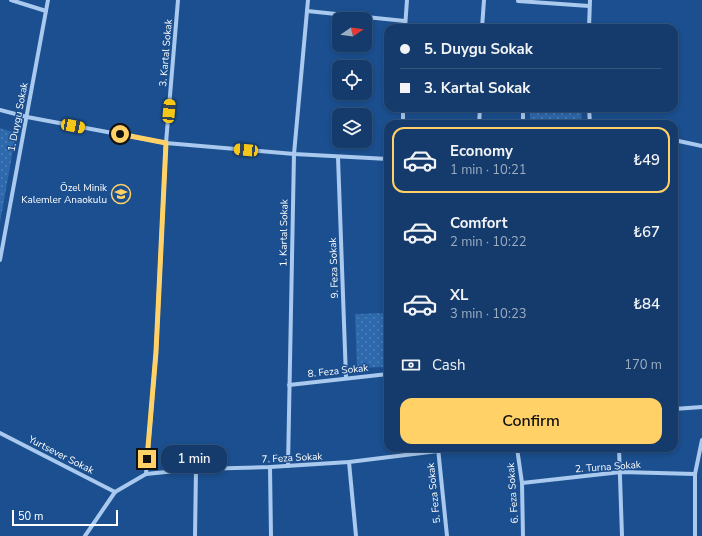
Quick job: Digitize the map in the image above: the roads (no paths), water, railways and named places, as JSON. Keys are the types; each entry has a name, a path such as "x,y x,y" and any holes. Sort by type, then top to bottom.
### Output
{"street":[{"path":"11,0 46,10"},
{"name":"1. Duygu Sokak","path":"0,260 48,0"},
{"name":"3. Kartal Sokak","path":"146,474 156,352 166,143 178,0"},
{"name":"1. Kartal Sokak","path":"288,466 294,154 308,0"},
{"path":"307,10 405,21 408,0"},
{"path":"482,24 484,0"},
{"path":"518,0 590,6"},
{"path":"589,24 590,0"},
{"path":"0,110 26,117 166,143 294,154 384,159"},
{"path":"678,141 702,146"},
{"name":"9. Feza Sokak","path":"338,157 346,378"},
{"name":"8. Feza Sokak","path":"289,385 384,374"},
{"path":"678,409 702,407"},
{"name":"Yurtsever Sokak","path":"0,433 114,492"},
{"path":"695,536 695,474 702,440"},
{"name":"7. Feza Sokak","path":"146,474 196,469 270,467 350,462 418,452"},
{"name":"5. Feza Sokak","path":"438,452 447,536"},
{"name":"6. Feza Sokak","path":"518,452 522,483 524,536"},
{"path":"620,452 622,536"},
{"path":"350,462 356,536"},
{"path":"270,467 271,536"},
{"path":"195,536 196,469"},
{"name":"2. Turna Sokak","path":"522,483 621,472 695,474"},
{"path":"86,536 114,492 146,474"}],"place":[{"name":"Özel Minik Kalemler Anaokulu","path":"121,194"}]}
